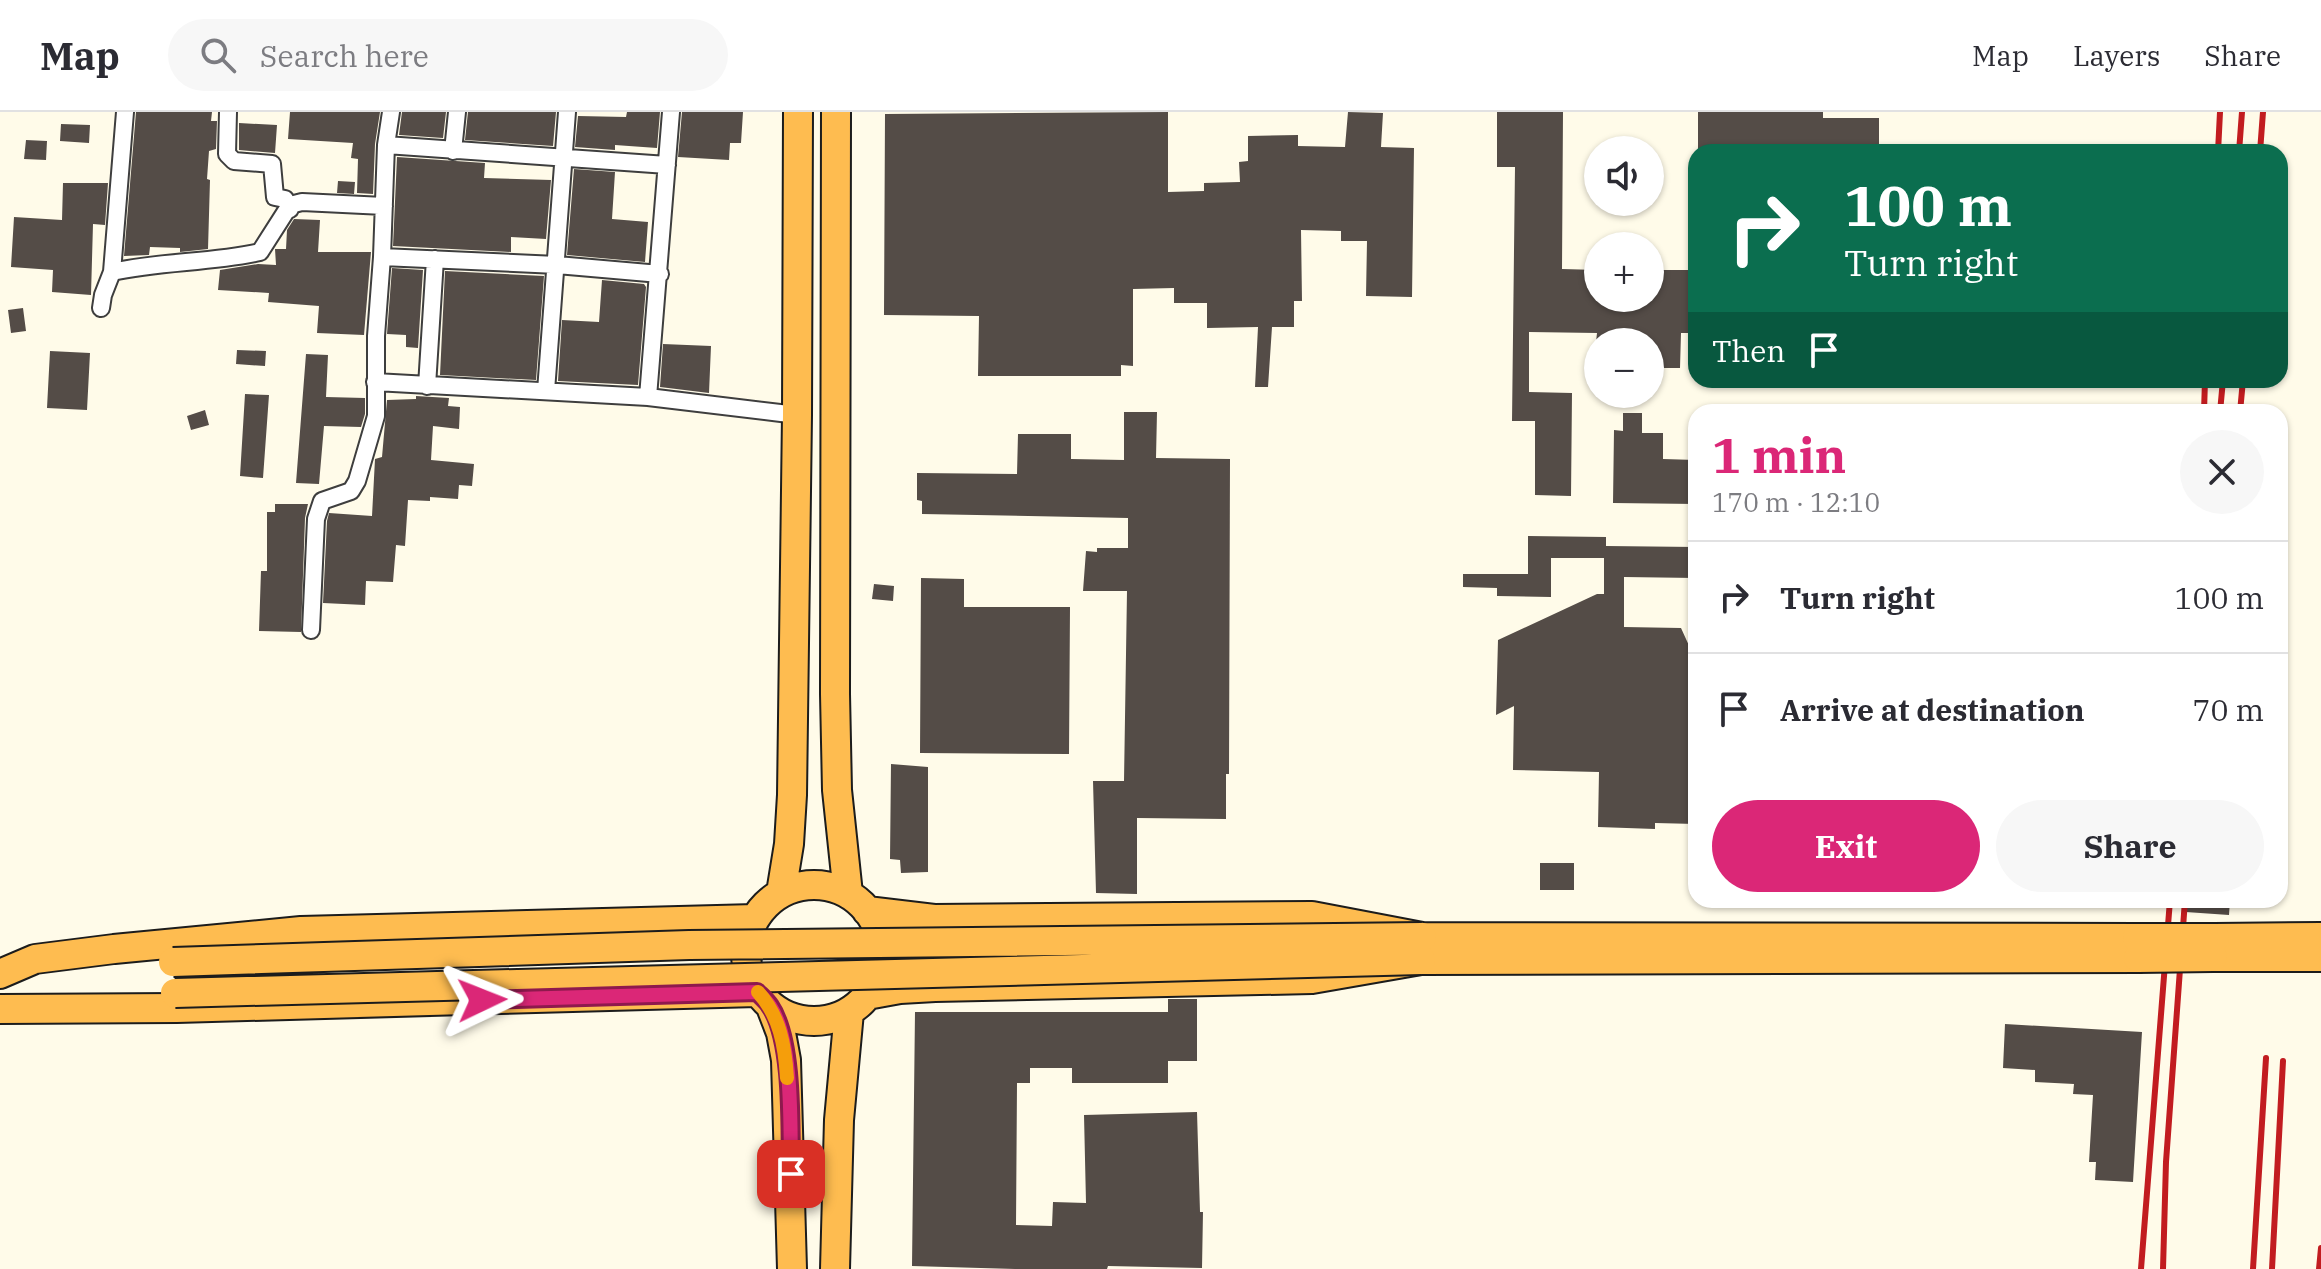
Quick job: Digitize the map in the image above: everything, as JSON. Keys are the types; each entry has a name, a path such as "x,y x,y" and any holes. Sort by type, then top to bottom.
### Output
{"highway":[{"path":"781,893 789,844 792,795 798,112"},
{"path":"835,1269 839,1120 858,1003 879,971 881,944 876,927 858,903 837,790 836,112"},
{"path":"792,1269 786,1060 781,1033 749,975 745,956 755,919 766,904 781,893 797,887 832,887 858,903 901,917 934,919 1312,916 1422,948"},
{"path":"0,977 35,959 301,931 755,919"},
{"path":"2214,948 2321,937"},
{"path":"0,977 173,962 689,945 2214,948 2321,957"},
{"path":"0,1008 175,993 1422,948"},
{"path":"0,1008 764,999 783,1014 809,1021 836,1018 858,1003 900,989 1312,979 1422,948"}],"street":[{"path":"101,308 112,272 125,112"},
{"path":"228,112 227,154 234,161 272,164 275,197 285,199 290,209"},
{"path":"311,630 316,519 322,501 351,491 357,481 376,416 386,145 391,112"},
{"path":"453,151 457,112"},
{"path":"546,391 567,112"},
{"path":"648,397 671,112"},
{"path":"386,145 667,165"},
{"path":"112,272 174,262 234,258 260,252 290,205 302,202 384,206"},
{"path":"382,257 557,265 660,274"},
{"path":"427,386 435,259"},
{"path":"375,382 648,397 797,415"}],"building":[{"path":"136,112 212,112 211,121 217,121 216,149 209,151 207,179 210,180 208,249 180,252 180,248 150,247 149,255 124,256"},
{"path":"290,112 380,112 373,194 357,193 358,159 351,158 353,143 288,139"},
{"path":"402,112 446,112 443,138 399,135"},
{"path":"468,112 556,112 553,146 465,140"},
{"path":"627,112 660,112 657,148 615,145 615,150 575,147 578,116 626,117"},
{"path":"682,112 743,112 741,143 730,143 729,160 678,157"},
{"path":"1168,112 1168,192 1204,191 1204,183 1240,182 1239,162 1248,161 1248,136 1298,135 1298,146 1345,147 1348,112 1383,113 1381,147 1414,148 1412,297 1366,296 1367,241 1341,241 1341,231 1301,230 1302,301 1294,301 1294,327 1272,327 1268,387 1255,387 1258,327 1207,328 1207,303 1174,303 1174,288 1133,289 1133,366 1121,365 1121,376 978,376 979,316 884,315 885,114"},
{"path":"1497,112 1563,112 1562,269 1584,270 1584,312 1664,312 1664,270 1688,270 1688,333 1681,333 1680,368 1664,368 1664,328 1584,328 1584,333 1529,332 1529,392 1572,393 1571,496 1535,495 1535,421 1512,421 1515,167 1497,167"},
{"path":"1698,112 1823,112 1823,118 1879,118 1879,144 1698,144"},
{"path":"239,123 277,125 275,153 239,150"},
{"path":"61,124 90,125 89,143 60,141"},
{"path":"26,140 47,141 46,160 24,159"},
{"path":"397,157 485,163 484,178 551,180 546,239 511,237 511,252 393,246"},
{"path":"574,169 615,172 612,219 648,222 645,262 567,255"},
{"path":"338,181 355,182 354,194 337,193"},
{"path":"63,183 108,183 105,225 93,224 91,295 52,292 53,270 11,267 14,217 62,220"},
{"path":"294,219 320,220 318,252 371,252 364,335 317,333 319,306 268,302 269,293 218,290 220,270 258,264 276,265 275,249 286,249 287,230"},
{"path":"392,268 423,270 418,348 406,347 406,335 387,334"},
{"path":"445,271 544,276 536,380 440,375"},
{"path":"602,280 644,284 646,287 638,385 558,381 562,320 599,322"},
{"path":"23,308 26,331 11,333 8,310"},
{"path":"663,344 711,346 709,393 660,387"},
{"path":"237,350 266,351 265,366 236,364"},
{"path":"50,351 90,353 87,410 47,408"},
{"path":"306,354 328,355 326,397 365,398 361,427 324,426 319,484 296,483"},
{"path":"245,394 269,395 263,478 240,476"},
{"path":"416,396 449,398 448,406 460,407 459,429 433,426 431,460 474,464 472,486 459,485 458,499 430,497 430,501 408,500 405,546 396,545 393,582 366,581 365,605 323,603 329,513 372,516 375,459 382,457 387,400 416,399"},
{"path":"205,410 209,425 191,430 187,416"},
{"path":"1124,412 1157,412 1156,458 1230,459 1229,774 1226,774 1226,819 1137,818 1137,894 1096,893 1093,781 1124,781 1127,591 1083,591 1086,551 1128,548 1128,518 922,514 922,501 917,500 917,473 1017,474 1018,434 1071,434 1071,459 1124,460"},
{"path":"1623,413 1642,413 1642,433 1663,433 1663,459 1688,460 1688,504 1613,503 1614,430 1623,431"},
{"path":"275,504 308,504 301,632 259,631 261,571 267,571 267,512 275,512"},
{"path":"1528,536 1606,537 1606,546 1688,547 1688,578 1624,577 1624,627 1681,628 1688,643 1688,824 1655,823 1655,829 1598,827 1599,772 1513,770 1514,706 1496,715 1498,640 1597,594 1604,594 1604,558 1551,558 1551,597 1497,596 1497,588 1463,587 1463,574 1528,574"},
{"path":"921,578 964,579 964,607 1070,607 1069,754 920,753"},
{"path":"874,584 894,586 893,601 872,599"},
{"path":"891,764 928,767 928,872 901,873 900,860 890,859"},
{"path":"1540,863 1574,863 1574,890 1540,890"},
{"path":"2186,908 2229,908 2229,915 2186,912"},
{"path":"1168,999 1197,999 1197,1061 1168,1061 1168,1083 1072,1083 1072,1068 1030,1068 1030,1083 1017,1083 1016,1225 1052,1226 1053,1202 1086,1203 1084,1115 1197,1112 1200,1212 1203,1212 1202,1268 912,1266 915,1012 1168,1012"},
{"path":"2005,1024 2142,1032 2133,1182 2095,1180 2096,1162 2089,1162 2093,1095 2073,1094 2074,1084 2035,1082 2035,1070 2003,1068"}],"railway":[{"path":"2218,144 2220,112"},
{"path":"2240,144 2242,112"},
{"path":"2261,144 2263,112"},
{"path":"2204,404 2205,388"},
{"path":"2221,404 2222,388"},
{"path":"2241,404 2242,388"},
{"path":"2141,1269 2169,908"},
{"path":"2163,1269 2166,1162 2184,908"},
{"path":"2253,1269 2266,1058"},
{"path":"2272,1269 2283,1061"},
{"path":"2319,1269 2321,1248"}],"slow traffic":[{"path":"758,992 771,1007 781,1033 787,1078"}],"route":[{"path":"482,1000 757,992 771,1007 781,1033 786,1060 791,1174"}]}
